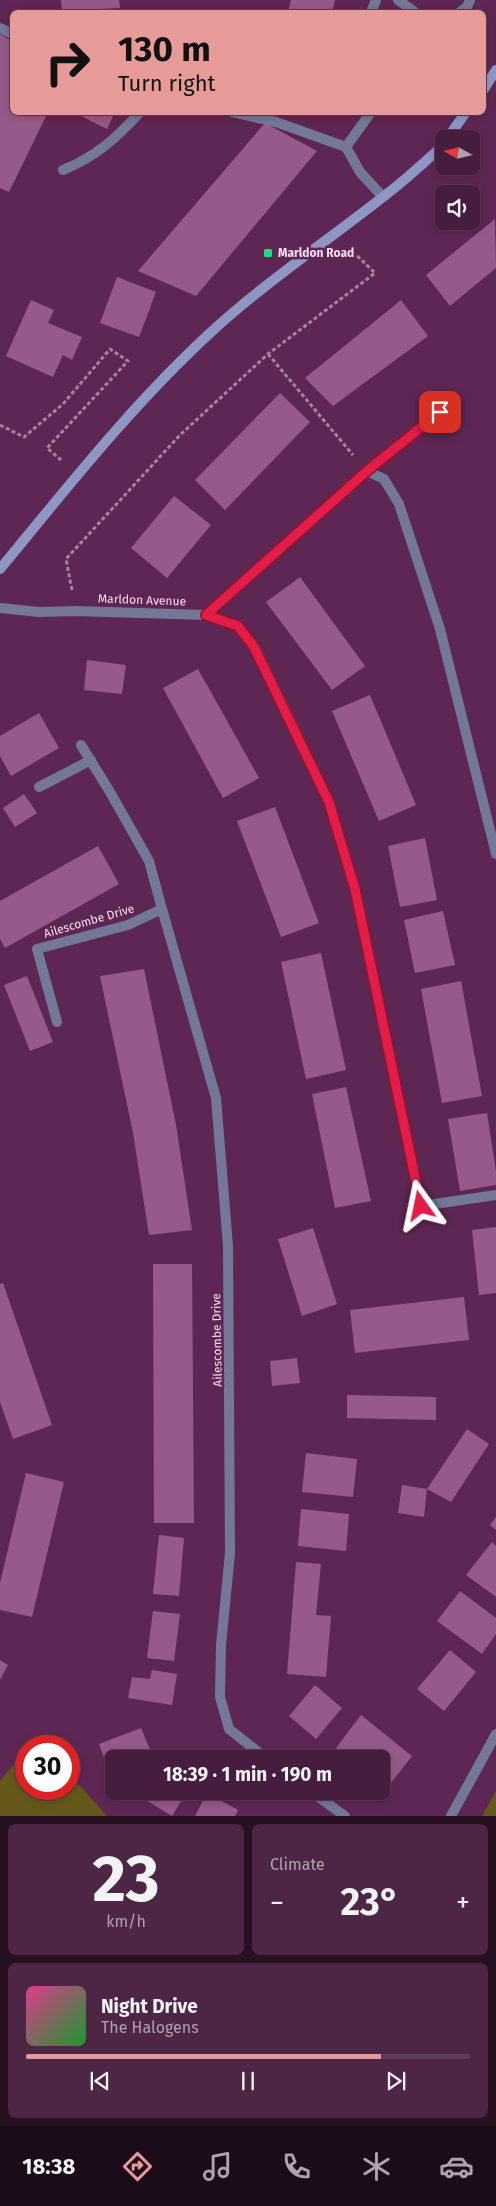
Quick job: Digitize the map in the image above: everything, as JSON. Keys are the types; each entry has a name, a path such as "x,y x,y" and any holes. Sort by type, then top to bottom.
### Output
{"main road":[{"path":"486,86 496,70"},
{"path":"453,130 464,115"},
{"path":"0,569 128,417 210,333 260,290 383,197 435,153"}],"street":[{"path":"398,0 412,10"},
{"path":"463,10 467,7 470,0"},
{"path":"63,170 84,162 104,149 137,115"},
{"path":"245,115 276,122 346,147 360,172 383,197"},
{"path":"346,147 370,115"},
{"path":"206,615 367,471 440,412"},
{"path":"367,471 384,479 399,504 440,629 496,854"},
{"name":"Marldon Avenue","path":"0,608 39,612 76,611 206,615 238,626 254,647 329,802 355,889 421,1206 496,1195"},
{"name":"Ailescombe Drive","path":"81,745 150,861 216,1098 228,1246 230,1553 221,1645 220,1697 229,1729 256,1750"},
{"path":"40,787 91,760"},
{"name":"Ailescombe Drive","path":"57,1022 37,948 128,925 162,909"},
{"path":"451,1816 496,1734"},
{"path":"323,1800 345,1816"}],"path":[{"path":"76,611 66,559 180,435 268,354 375,273 334,233"},
{"path":"0,425 24,437 63,404 110,349 128,361 47,448 67,465"},
{"path":"268,354 367,471"}],"shaded area":[{"path":"15,1763 15,1800 80,1800 80,1786 107,1816 0,1816 0,1781"},
{"path":"496,1791 496,1816 482,1816"}],"building":[{"path":"61,0 119,0 120,8 81,10 62,10"},
{"path":"291,0 335,0 332,10 288,10"},
{"path":"0,34 10,40 10,115 47,115 9,192 0,188"},
{"path":"79,115 114,115 107,129"},
{"path":"265,123 317,151 196,296 138,271"},
{"path":"495,219 496,268 450,306 426,275"},
{"path":"117,277 156,292 139,337 100,323"},
{"path":"31,300 54,310 48,323 82,337 72,360 63,355 53,377 6,356"},
{"path":"401,300 428,336 333,406 305,378"},
{"path":"280,393 310,422 225,510 195,480"},
{"path":"174,496 211,525 167,578 131,548"},
{"path":"300,577 365,666 332,690 266,602"},
{"path":"87,660 126,665 122,694 84,690"},
{"path":"198,669 259,778 223,798 163,688"},
{"path":"370,695 416,805 379,821 332,711"},
{"path":"39,713 59,748 11,776 0,756 0,736"},
{"path":"24,794 37,813 15,827 3,808"},
{"path":"275,807 319,923 281,937 237,821"},
{"path":"425,838 437,900 400,907 388,846"},
{"path":"98,846 119,884 5,948 0,939 0,901"},
{"path":"443,911 455,965 415,973 404,920"},
{"path":"321,953 346,1070 306,1079 281,962"},
{"path":"144,969 176,1125 192,1230 149,1235 133,1133 100,976"},
{"path":"27,976 53,1042 30,1051 4,985"},
{"path":"461,981 482,1096 442,1103 421,989"},
{"path":"346,1087 371,1201 335,1208 312,1094"},
{"path":"487,1113 496,1171 496,1185 460,1191 448,1119"},
{"path":"496,1227 496,1293 479,1295 472,1230"},
{"path":"313,1228 337,1304 302,1316 278,1239"},
{"path":"153,1264 192,1264 194,1523 154,1523"},
{"path":"3,1283 52,1425 13,1439 0,1402 0,1284"},
{"path":"464,1297 469,1340 355,1353 350,1310"},
{"path":"297,1358 300,1383 272,1386 270,1361"},
{"path":"347,1395 436,1397 436,1420 347,1418"},
{"path":"467,1429 489,1444 451,1502 427,1489"},
{"path":"306,1453 357,1459 353,1497 302,1492"},
{"path":"26,1473 64,1482 32,1617 0,1610 0,1583"},
{"path":"402,1485 427,1489 424,1517 398,1513"},
{"path":"301,1509 349,1514 346,1551 298,1546"},
{"path":"496,1517 496,1530 490,1525"},
{"path":"159,1535 184,1538 179,1596 153,1594"},
{"path":"492,1542 496,1546 496,1597 466,1575"},
{"path":"296,1562 321,1564 316,1615 331,1616 326,1677 287,1674"},
{"path":"460,1591 496,1618 496,1634 482,1654 437,1621"},
{"path":"153,1611 180,1614 174,1661 147,1658"},
{"path":"450,1650 476,1672 444,1711 417,1689"},
{"path":"0,1660 8,1665 0,1680"},
{"path":"152,1670 177,1674 172,1705 128,1698 132,1677 150,1679"},
{"path":"315,1685 342,1708 316,1739 289,1716"},
{"path":"361,1715 412,1756 390,1784 390,1750 339,1750 336,1748"},
{"path":"141,1728 150,1750 105,1750 105,1760 99,1744"},
{"path":"146,1800 182,1800 172,1816"},
{"path":"203,1800 220,1800 238,1810 235,1816 195,1816"}],"place":[{"name":"Marldon Road","path":"268,253"}],"route":[{"path":"421,1206 355,889 329,802 254,647 238,626 206,615 367,471 440,412"}]}
